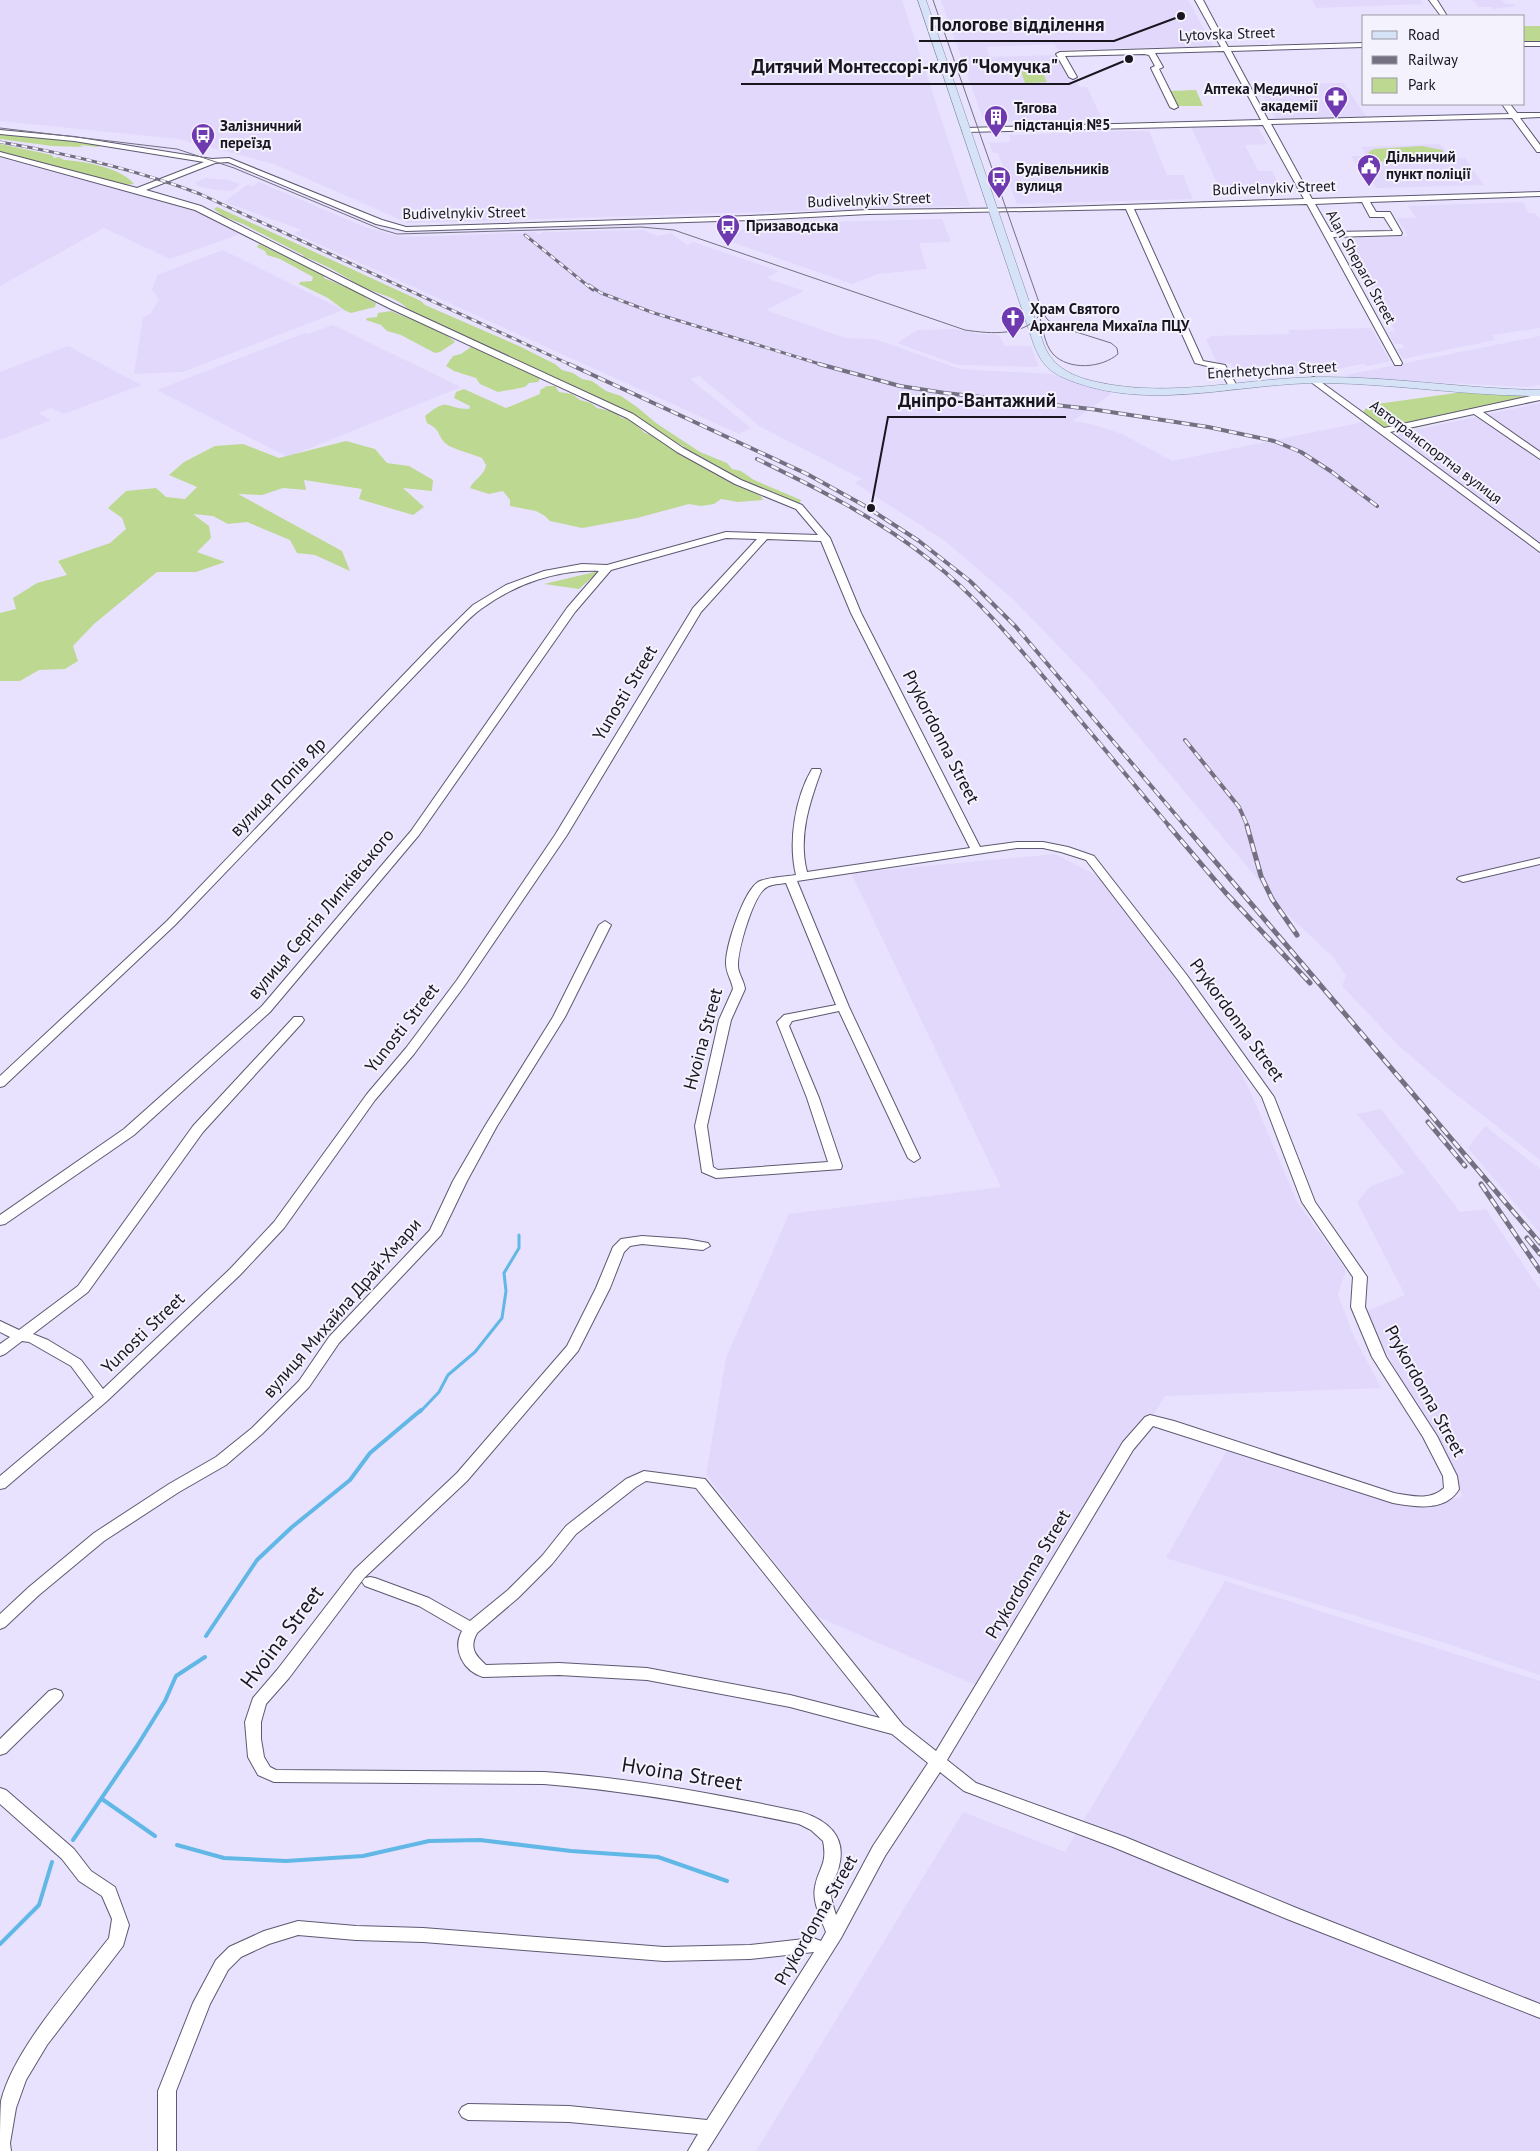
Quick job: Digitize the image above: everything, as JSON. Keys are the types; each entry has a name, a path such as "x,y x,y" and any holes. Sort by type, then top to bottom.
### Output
{"main road":[{"path":"922,0 994,210"},
{"name":"Enerhetychna Street","path":"994,210 1044,358 1062,373 1079,380 1122,391 1139,393 1314,380 1540,393"}],"street":[{"name":"Alan Shepard Street","path":"1199,0 1398,363"},
{"path":"1433,0 1443,15"},
{"path":"1525,44 1540,44"},
{"name":"Lytovska Street","path":"1073,77 1060,54 1362,45"},
{"path":"1146,52 1152,54 1159,66 1154,68 1174,107"},
{"path":"1507,105 1540,150"},
{"path":"966,130 1540,115"},
{"name":"Budivelnykiv Street","path":"0,132 74,139 212,161 234,162 379,222 399,228 750,218 868,212 1129,207 1540,194"},
{"path":"0,154 139,190 198,208 392,306 630,416 680,450 730,477 799,507 805,512 824,538"},
{"name":"Budivelnykiv Street","path":"139,190 212,161"},
{"path":"1328,236 1398,233 1387,214 1373,215 1364,199"},
{"path":"1129,207 1199,363 1222,367 1233,386"},
{"name":"Автотранспортна вулиця","path":"1314,380 1540,549"},
{"path":"1383,431 1540,397"},
{"path":"1476,411 1540,456"},
{"name":"вулиця Попів Яр","path":"0,1084 171,924 439,644 477,607 510,587 548,573 582,567 607,568 726,535 824,538"},
{"name":"Yunosti Street","path":"0,1484 102,1398 235,1272 280,1225 371,1097 410,1051 461,982 556,843 697,610 765,536"},
{"name":"Prykordonna Street","path":"697,2151 835,1933 879,1851 938,1761 1128,1446 1150,1420 1169,1424 1393,1498 1426,1503 1445,1497 1452,1489 1450,1476 1430,1436 1380,1358 1358,1307 1360,1277 1309,1202 1268,1097 1182,977 1090,858 1064,849 1043,845 976,850 856,613 824,538"},
{"name":"вулиця Сергія Липківського","path":"0,1221 129,1132 266,1009 415,833 571,610 607,568"},
{"path":"816,771 800,814 796,878 843,1007 914,1158"},
{"path":"796,878 976,850"},
{"path":"1463,879 1540,860"},
{"name":"Hvoina Street","path":"796,878 763,884 757,889 735,944 734,976 739,983 725,1020 702,1126 707,1168 716,1174 836,1166 813,1098 783,1022 788,1018 843,1007"},
{"name":"вулиця Михайла Драй-Хмари","path":"0,1623 34,1591 99,1537 174,1488 221,1461 257,1431 304,1384 334,1340 436,1232 460,1182 491,1126 559,1017 605,926"},
{"path":"0,1351 84,1289 198,1130 298,1020"},
{"name":"Hvoina Street","path":"702,1246 642,1240 626,1242 618,1250 603,1288 573,1348 462,1477 359,1574 283,1674 259,1702 253,1722 254,1748 256,1757 264,1771 274,1776 544,1778 583,1781 710,1800 801,1818 815,1823 828,1832 832,1842 833,1852 823,1885 823,1892 826,1912 835,1933"},
{"path":"0,1326 19,1336 32,1338 43,1343 76,1363 86,1379 102,1398"},
{"path":"897,1729 790,1701 647,1674 559,1669 483,1671 470,1660 465,1650 465,1640 471,1629 513,1594 547,1560 571,1530 631,1483 644,1476 700,1483 897,1729 970,1787 1120,1842 1293,1914 1540,2011"},
{"path":"370,1582 424,1602 471,1629"},
{"path":"0,1749 55,1695"},
{"path":"0,1794 68,1854 85,1876 109,1892 111,1900 120,1915 122,1928 117,1941 42,2040 18,2077 7,2108 1,2143 2,2151"},
{"path":"167,2151 168,2091 202,2003 222,1964 235,1952 264,1938 298,1928 356,1933 423,1935 664,1954 750,1952 813,1945 824,1949"},
{"path":"468,2112 569,2114 712,2128"}],"shaded area":[{"path":"0,0 902,0 970,206 875,208 863,205 824,207 824,210 408,223 274,164 178,139 0,121"},
{"path":"941,0 1188,0 1213,46 1058,50 1054,44 986,47 990,57 1058,55 1070,81 1076,81 1080,87 1087,87 1102,119 984,122"},
{"path":"1312,0 1420,0 1423,4 1316,8"},
{"path":"1473,0 1502,0 1505,4 1514,4 1515,6 1493,9 1492,7 1478,7"},
{"path":"1344,83 1367,118 1277,121 1261,93 1273,92 1269,84"},
{"path":"1257,125 1267,144 1245,145 1258,171 1272,171 1284,193 1222,194 1191,127"},
{"path":"1149,131 1167,175 1183,175 1193,199 1017,204 998,153 993,153 989,143 1011,142 1009,135"},
{"path":"1438,144 1442,146 1451,159 1465,158 1484,185 1376,188 1372,182 1367,182 1351,156 1366,156 1362,147"},
{"path":"0,158 192,209 240,234 170,259 104,228 0,286"},
{"path":"205,178 229,180 240,184 233,191 215,190 198,186 195,183"},
{"path":"259,182 365,227 397,236 416,237 536,232 537,234 542,234 542,232 644,230 657,236 671,233 687,245 693,242 779,271 766,278 804,291 766,310 845,338 875,339 960,369 1051,374 1112,393 1073,421 1091,424 1122,434 1172,461 1364,422 1383,437 1540,403 1540,1160 1449,1089 1399,1046 1342,986 1346,976 1334,958 1286,913 1092,681 1015,601 945,541 855,483 862,479 761,427 699,376 690,379 751,428 739,434 294,233 302,230 224,202 247,185 253,186"},
{"path":"1523,202 1529,213 1534,213 1540,218 1540,328 1493,335 1495,340 1403,359 1397,349 1405,348 1402,344 1395,344 1388,332 1395,331 1344,238 1408,236 1397,218 1416,218 1408,206"},
{"path":"942,219 951,242 919,243 927,269 878,274 852,284 723,239 755,224"},
{"path":"223,250 343,310 183,372 134,374 143,318 151,313 159,299 152,290 157,275"},
{"path":"333,325 461,387 288,457 157,390 305,333 308,334"},
{"path":"1371,328 1390,361 1322,372 1237,375 1231,363 1218,364 1206,340 1212,336 1290,334 1288,330"},
{"path":"955,329 979,334 999,335 1005,346 1031,346 1039,367 958,365 897,343 918,330"},
{"path":"1540,336 1540,385 1527,387 1350,378 1346,375"},
{"path":"68,346 141,385 64,414 51,408 38,413 51,420 0,440 0,372"},
{"path":"1055,854 1102,878 1226,1042 1254,1100 1297,1202 1346,1270 1338,1294 1352,1332 1381,1388 1165,1396 987,1690 818,1617 706,1475 726,1358 789,1214 1001,1187 851,873"},
{"path":"1381,1109 1460,1212 1486,1209 1540,1290 1540,1675 1442,1642 1166,1558 1232,1441 1391,1493 1439,1503 1463,1496 1365,1312 1405,1295 1357,1202 1371,1186 1405,1173 1357,1114"},
{"path":"1485,1126 1540,1169 1540,1233 1468,1148"},
{"path":"1225,1581 1540,1681 1540,2151 756,2151 963,1812 1065,1852"}],"green space":[{"path":"1525,26 1540,26 1540,42 1525,42"},
{"path":"1021,71 1042,71 1047,82 1025,83"},
{"path":"1196,90 1203,106 1175,106 1169,91"},
{"path":"0,133 100,145 98,147 80,145 83,147 52,146 0,139"},
{"path":"0,144 52,155 54,158 59,157 64,160 102,166 121,174 134,184 125,185 0,153"},
{"path":"1422,146 1442,150 1445,154 1441,159 1449,160 1358,162 1380,161 1368,154 1374,149"},
{"path":"217,207 421,301 425,305 519,346 555,364 562,370 573,373 582,379 592,381 606,391 621,396 656,423 700,452 727,463 732,469 741,471 754,480 801,500 800,503 742,480 687,451 683,446 664,436 640,418 408,309 395,300 359,285 329,267 304,257 243,224 223,216 214,209"},
{"path":"259,244 324,275 324,278 361,293 376,303 375,307 351,313 344,310 328,298 299,284 300,282 312,281 313,277 280,259 267,255 265,251 257,247"},
{"path":"391,311 444,333 455,342 440,352 435,353 401,335 387,331 381,325 366,320 367,318 377,317 378,313"},
{"path":"471,347 541,377 538,382 529,383 525,387 498,392 480,384 476,378 454,371 446,366 453,356 461,354"},
{"path":"547,386 555,386 559,392 572,394 597,408 614,412 622,418 631,420 645,433 655,436 681,455 720,475 727,481 747,488 761,496 763,500 738,502 721,499 714,504 701,506 689,504 637,518 582,528 550,521 536,511 510,506 510,500 503,491 489,494 470,488 485,468 486,465 482,458 445,443 437,430 427,423 425,416 443,405 469,409 470,406 454,398 456,392 464,389 506,408 540,394 540,390"},
{"path":"1470,391 1522,395 1526,398 1524,404 1502,408 1478,407 1472,410 1470,415 1407,430 1395,431 1385,429 1363,413 1365,409 1377,404"},
{"path":"346,441 375,449 387,463 409,466 433,480 432,491 403,488 424,507 413,515 359,499 362,489 304,480 306,490 283,488 262,495 238,494 342,551 350,571 315,555 297,553 290,540 247,522 228,524 213,516 193,514 209,526 211,538 197,552 225,562 196,572 157,572 94,624 73,646 78,661 65,669 39,670 20,681 0,681 0,613 16,609 13,598 37,583 67,575 58,561 110,543 126,529 122,518 108,508 126,491 156,488 166,497 185,499 197,487 169,475 184,462 215,446 243,444 279,458"},
{"path":"599,571 579,589 544,584"}],"waterway":[{"path":"420,1412 439,1392 448,1375 475,1352 502,1318 506,1291 504,1273 519,1248 519,1235"},
{"path":"206,1636 257,1560 292,1527 350,1480 370,1453 421,1410"},
{"path":"73,1840 137,1746 165,1701 176,1676 205,1657"},
{"path":"102,1799 155,1836"},
{"path":"177,1845 224,1858 286,1861 363,1856 429,1841 480,1840 571,1851 658,1857 727,1881"},
{"path":"0,1944 39,1905 52,1862"}],"tram line":[{"path":"933,0 1042,311"},
{"path":"0,128 177,149 234,168 380,229 397,234 641,227 674,230 965,330 997,333 1008,332 1028,326 1039,315"},
{"path":"1039,315 1050,350 1068,363 1086,366 1095,365 1118,354 1117,348 1111,343 1054,325 1042,311"},
{"path":"1039,315 1042,311"}],"railway":[{"path":"0,142 102,163 200,194 571,365"},
{"path":"525,235 593,290"},
{"path":"589,285 601,293 654,313 823,365"},
{"path":"569,364 807,474 865,506 919,541 970,581 1016,627 1186,827"},
{"path":"819,364 900,386 945,393 1091,409 1208,427 1274,441 1301,452 1332,472 1377,506"},
{"path":"757,459 868,517 910,545 946,573 1006,633 1170,827"},
{"path":"1185,740 1239,807 1248,827"},
{"path":"1169,826 1225,892 1310,983"},
{"path":"1185,826 1540,1243"},
{"path":"1247,826 1261,876 1272,899 1297,935"},
{"path":"1428,1122 1465,1166"},
{"path":"1481,1184 1540,1271"},
{"path":"1527,1238 1540,1254"}],"place":[{"name":"Пологове відділення","path":"1181,16"},
{"name":"Дитячий Монтессорі-клуб \"Чомучка\"","path":"1129,59"},
{"name":"Аптека Медичної академії","path":"1336,119"},
{"name":"Тягова пiдстанцiя №5","path":"996,138"},
{"name":"Залізничний переїзд","path":"203,156"},
{"name":"Дільничий пункт поліції","path":"1369,187"},
{"name":"Будівельників вулиця","path":"999,199"},
{"name":"Призаводська","path":"728,247"},
{"name":"Храм Святого Архангела Михаїла ПЦУ","path":"1013,339"},
{"name":"Дніпро-Вантажний","path":"871,508"}]}
